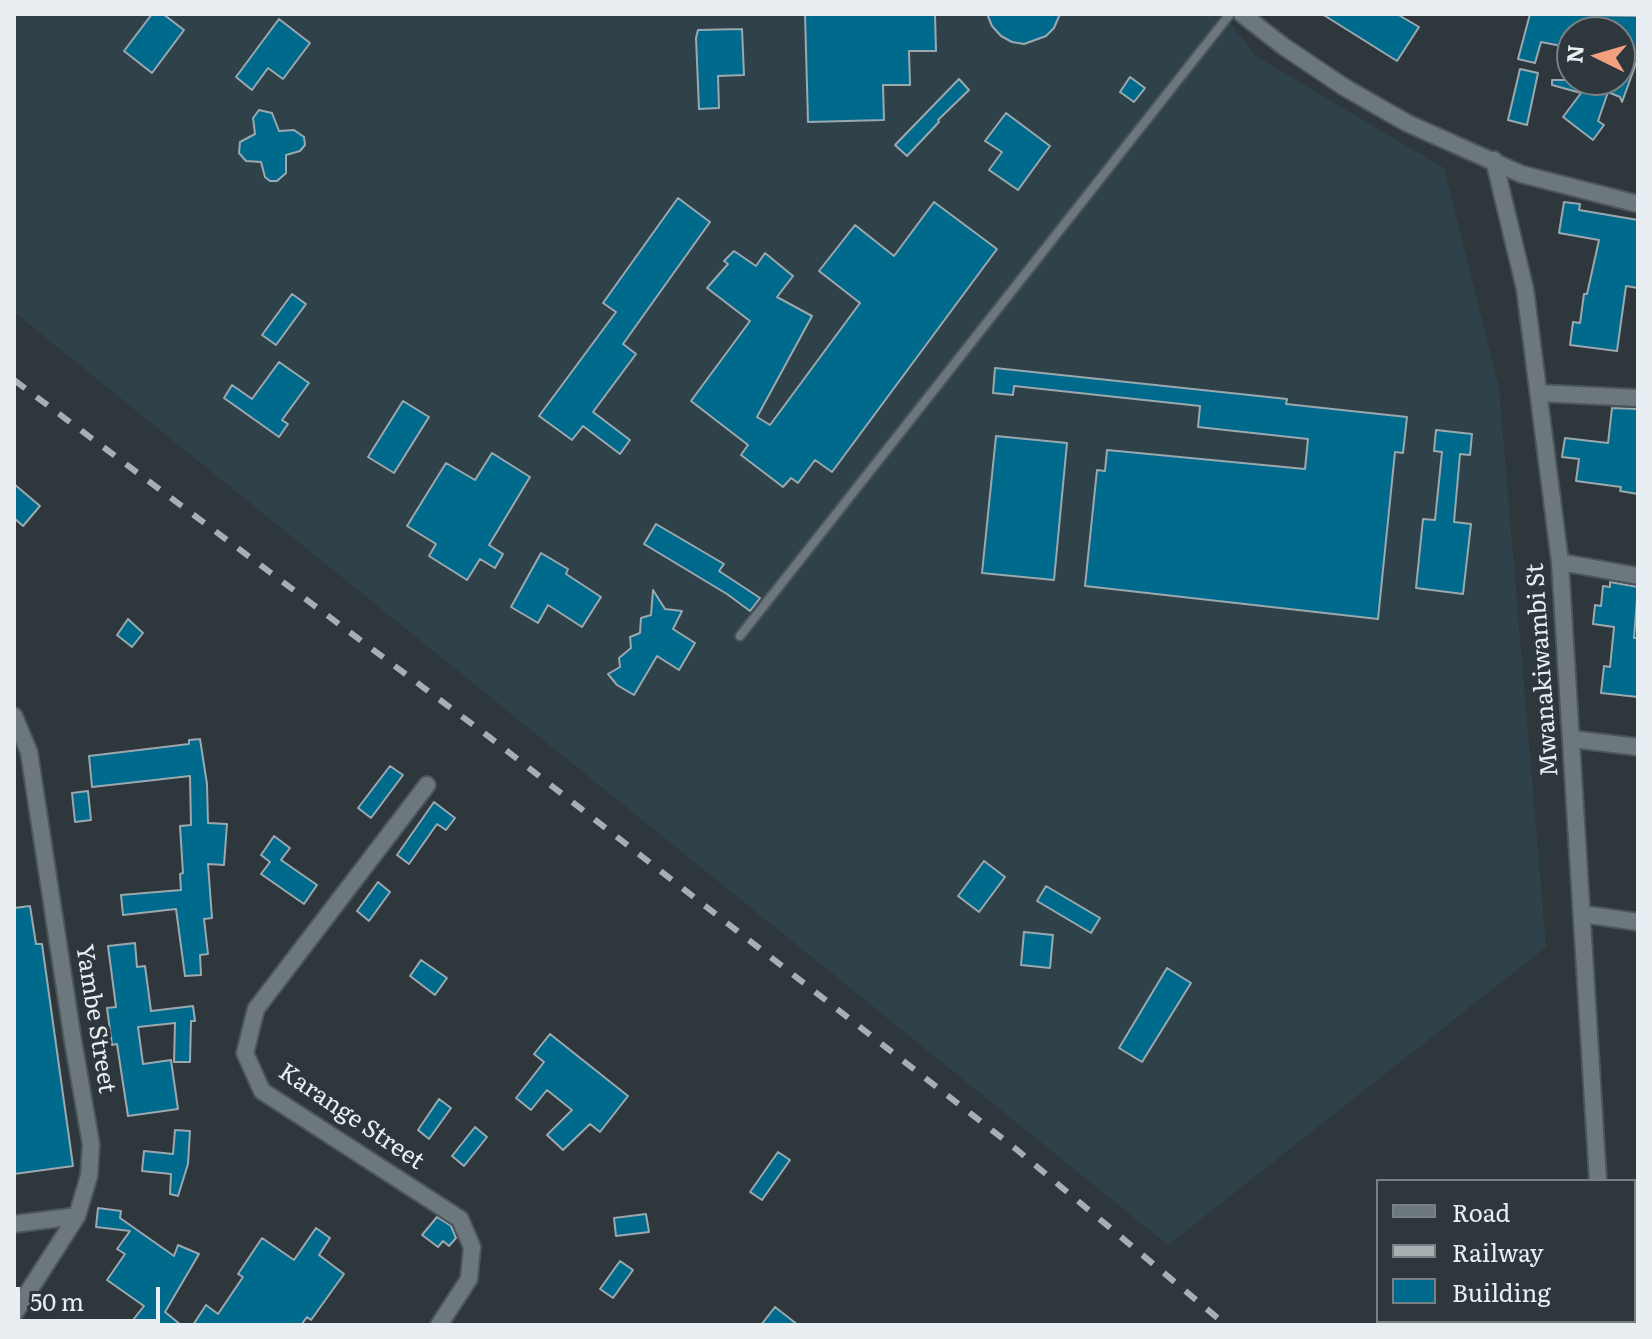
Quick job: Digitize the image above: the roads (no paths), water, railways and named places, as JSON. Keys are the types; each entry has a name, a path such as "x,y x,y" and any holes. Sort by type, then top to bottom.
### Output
{"street":[{"path":"1242,14 1344,87 1407,123 1521,174 1638,204"},
{"name":"Mwanakiwambi St","path":"1494,160 1525,289 1560,562 1598,1179"},
{"path":"1539,393 1638,398"},
{"path":"1560,562 1638,576"},
{"name":"Yambe Street","path":"14,716 29,752 91,1144 89,1176 77,1216 14,1314"},
{"path":"1572,739 1638,747"},
{"name":"Karange Street","path":"427,785 256,1009 245,1053 262,1091 460,1219 472,1247 469,1279 439,1325"},
{"path":"1582,914 1638,922"},
{"path":"14,1224 77,1216"}],"lane":[{"path":"740,636 1230,14"}],"railway":[{"path":"14,380 488,736 1016,1149 1226,1325"}]}
